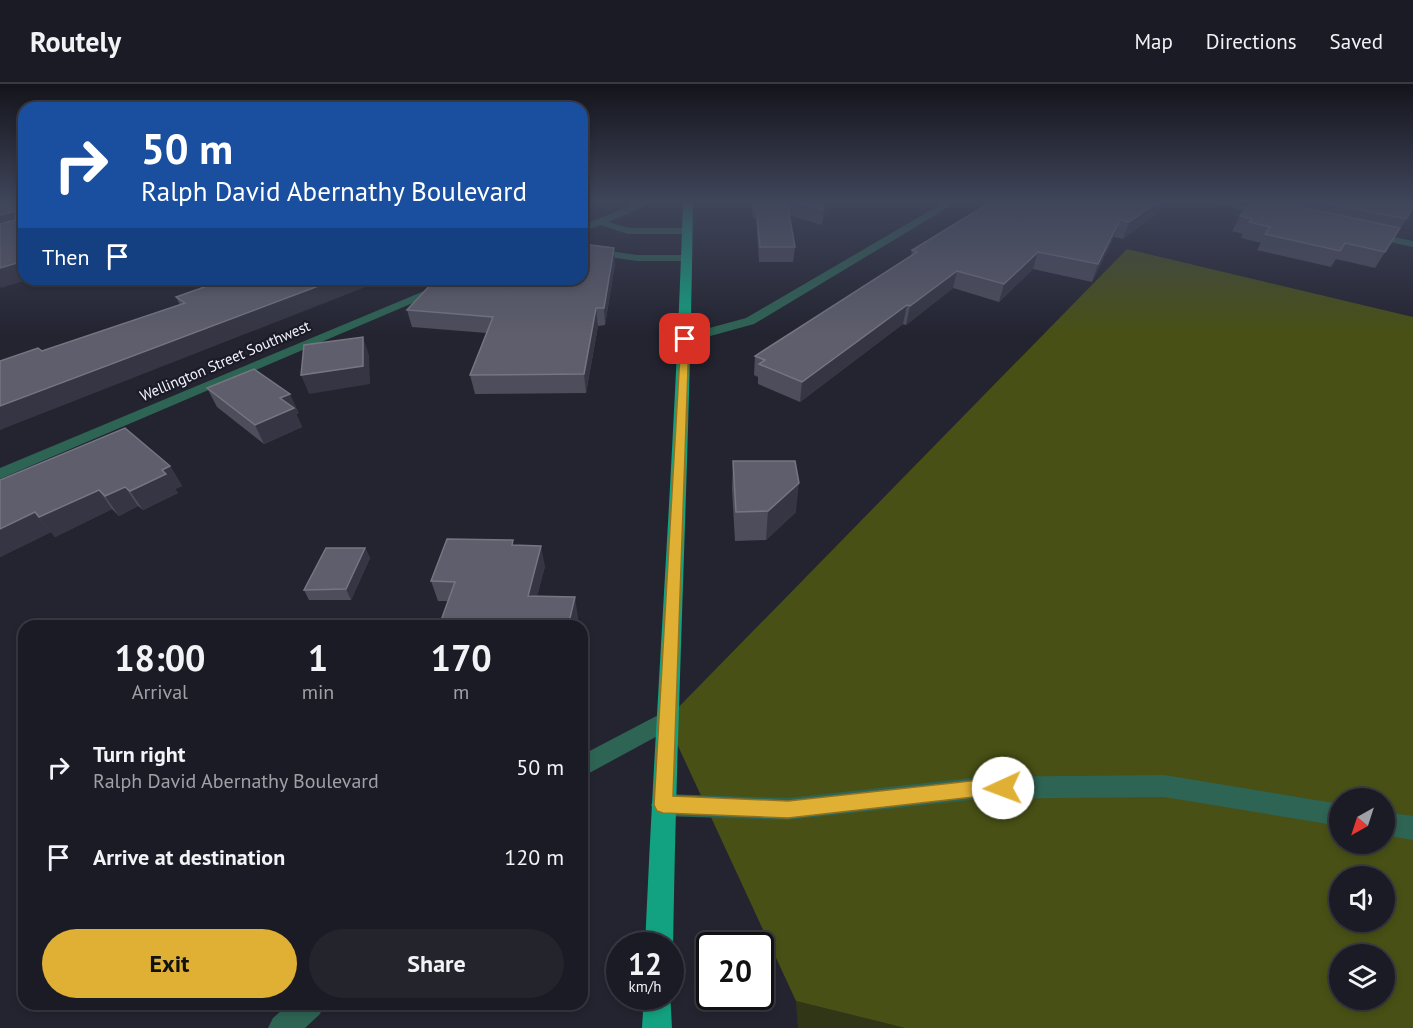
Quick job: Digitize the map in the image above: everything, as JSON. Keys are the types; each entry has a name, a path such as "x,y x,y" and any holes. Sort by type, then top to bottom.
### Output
{"main road":[{"path":"659,932 666,720 685,339 686,246"},
{"path":"657,1028 658,1010"}],"street":[{"path":"622,246 637,258 686,258"},
{"path":"685,339 722,331 750,321 877,246"},
{"name":"Wellington Street Southwest","path":"0,474 449,285"},
{"path":"588,764 666,720"},
{"path":"663,805 788,809 980,788 1164,786 1329,813"},
{"path":"1395,825 1413,828"},
{"path":"283,1028 303,1010"}],"green space":[{"path":"1127,249 1413,317 1413,1028 905,1028 796,1001 774,953 774,932 764,932 666,720"},
{"path":"796,1001 905,1028 798,1028"}],"building":[{"path":"0,246 18,246 18,263 0,268"},
{"path":"588,246 614,248 604,308 596,308 584,374 470,375 493,317 407,310 430,285 588,285"},
{"path":"760,246 795,247 760,247"},
{"path":"918,246 1107,246 1098,264 1038,252 1004,284 957,271 802,382 759,364 765,360 755,356 917,252 912,250"},
{"path":"1318,246 1343,246 1340,251"},
{"path":"1359,246 1389,246 1385,252"},
{"path":"210,285 321,285 0,406 0,361 38,348 42,351 185,303 176,297"},
{"path":"363,337 363,366 301,375 304,345"},
{"path":"254,369 290,394 280,398 294,408 255,425 207,388"},
{"path":"125,428 170,466 162,470 166,474 130,491 125,487 105,496 99,490 39,517 35,512 0,529 0,480"},
{"path":"733,461 795,461 799,483 768,511 736,512"},
{"path":"447,539 513,540 512,545 541,546 528,596 575,597 569,620 441,620 455,582 431,581"},
{"path":"326,548 365,548 346,589 304,590"}],"route":[{"path":"685,339 663,805 788,809 980,788 1003,788"}]}
